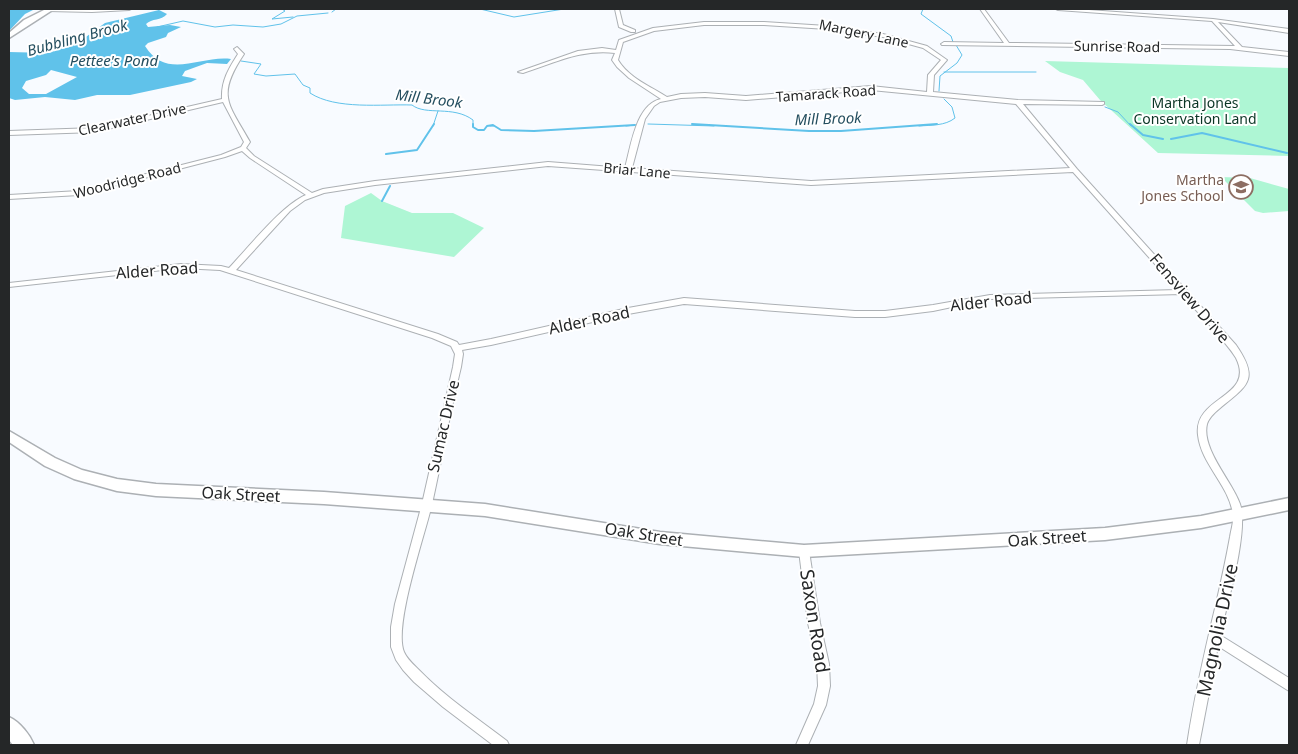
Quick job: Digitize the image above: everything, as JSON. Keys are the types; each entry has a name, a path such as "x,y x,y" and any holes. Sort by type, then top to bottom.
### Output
{"street":[{"path":"9,36 27,22 50,10 81,12 129,9"},
{"path":"617,9 621,26 633,31"},
{"path":"982,9 1007,44"},
{"path":"1058,9 1213,20 1289,31"},
{"name":"Margery Lane","path":"615,51 619,41 633,31 658,24 722,18 790,20 860,30 915,44 942,56 944,62 930,75 930,93"},
{"path":"1213,20 1240,48"},
{"name":"Sunrise Road","path":"944,44 1240,48 1289,54"},
{"path":"237,49 241,54 225,80 225,100 247,142 244,148 252,157 310,195"},
{"path":"522,72 589,50 615,51 614,58 624,71 666,99"},
{"name":"Tamarack Road","path":"628,170 642,119 652,104 666,99 693,94 746,98 864,88 1018,102 1102,103"},
{"name":"Clearwater Drive","path":"9,134 95,130 225,100"},
{"name":"Fensview Drive","path":"1018,102 1075,170 1239,356 1245,374 1242,383 1218,403 1209,414 1204,421 1202,433 1209,452 1234,502 1238,515"},
{"name":"Woodridge Road","path":"9,197 79,193 223,156 244,148"},
{"name":"Briar Lane","path":"232,270 288,210 310,195 341,187 541,164 811,183 1075,170"},
{"name":"Alder Road","path":"9,285 181,266 209,266 232,270 435,336 454,344 457,348 628,311 684,301 855,314 885,314 990,298 1184,292"},
{"name":"Sumac Drive","path":"457,348 459,354 457,367 398,618 396,638 399,655 409,667 429,687 503,745"},
{"name":"Oak Street","path":"11,440 50,462 79,474 117,485 156,490 426,505 516,514 695,542 804,552 1105,534 1201,522 1289,504"},
{"name":"Magnolia Drive","path":"1194,745 1214,637 1230,576 1238,515"},
{"name":"Saxon Road","path":"802,745 820,705 824,686 823,664 814,623 804,552"},
{"path":"1214,637 1289,685"},
{"path":"9,726 26,745"}],"green space":[{"name":"Martha Jones Conservation Land","path":"1045,61 1289,68 1289,156 1158,153 1100,100 1083,80 1060,72"},
{"path":"1221,177 1250,178 1289,189 1289,211 1263,213 1255,211"},
{"path":"371,193 382,201 412,213 453,213 484,228 454,257 341,238 345,206"}],"water":[{"path":"9,9 35,9 25,14 9,31"},
{"name":"Pettee's Pond","path":"159,10 167,14 162,18 148,22 146,24 148,27 170,25 181,27 168,33 166,37 148,43 145,46 154,56 163,62 174,64 231,59 227,64 207,63 185,71 182,76 197,79 191,82 130,95 97,95 75,100 45,97 15,100 9,98 9,52 49,53 79,42 105,23","holes":["51,70 77,77 46,94 29,94 22,88 26,81 46,75"]}],"waterway":[{"path":"282,9 285,11 272,19 293,17"},
{"name":"Bubbling Brook","path":"332,12 336,9"},
{"name":"Bubbling Brook","path":"429,9 449,9"},
{"name":"Bubbling Brook","path":"480,9 514,17 564,9"},
{"name":"Mill Brook","path":"923,9 921,14 951,36 953,42"},
{"name":"Bubbling Brook","path":"157,27 183,21 215,27 233,25 263,27 281,24 297,16 328,13"},
{"name":"Mill Brook","path":"945,72 957,63 962,55 956,45"},
{"name":"Mill Brook","path":"241,61 261,64 254,74 266,76 295,74 303,85 310,88 310,93 333,102 360,105 412,105 425,110 438,111"},
{"name":"Mill Brook","path":"939,91 940,76 945,72"},
{"path":"945,72 1036,72"},
{"name":"Mill Brook","path":"919,126 942,124 955,118 952,107 944,99"},
{"path":"1105,107 1118,112 1131,126"},
{"path":"433,125 438,111"},
{"name":"Mill Brook","path":"438,111 457,113 465,116 473,120 473,127 478,130 484,130 487,126 493,125 501,130 534,131 635,125 626,126"},
{"name":"Mill Brook","path":"648,124 714,126"},
{"name":"Mill Brook","path":"692,124 809,131 841,131 937,124"},
{"path":"1130,124 1143,135 1163,139"},
{"path":"386,154 417,150 433,125"},
{"path":"1171,139 1202,133 1287,153"},
{"path":"382,201 390,186"}],"place":[{"name":"Martha Jones School","path":"1241,187"}]}
